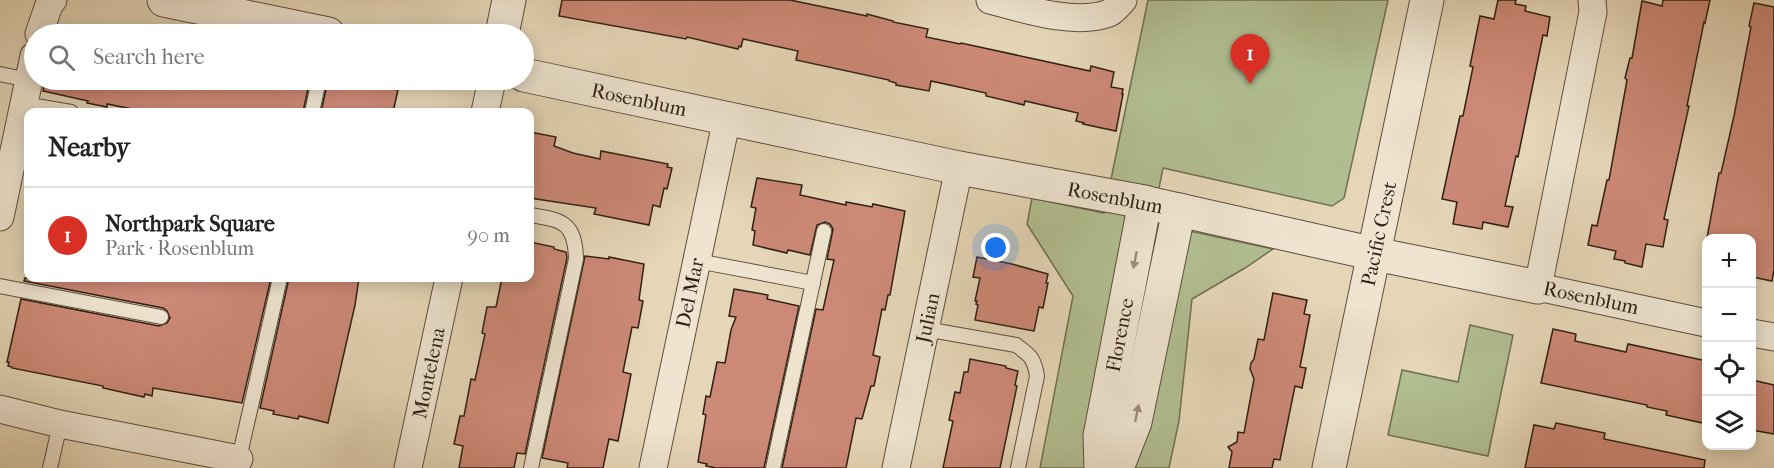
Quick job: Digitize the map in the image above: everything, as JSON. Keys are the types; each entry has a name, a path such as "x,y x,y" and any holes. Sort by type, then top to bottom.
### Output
{"street":[{"path":"42,24 53,0"},
{"path":"504,24 509,0"},
{"path":"990,0 1033,12 1064,17 1094,16 1117,6"},
{"name":"Pacific Crest","path":"1329,468 1427,0"},
{"path":"1539,287 1593,12 1592,0"},
{"path":"171,1 280,24"},
{"name":"Rosenblum","path":"534,77 959,168 1145,202 1375,254 1702,322"},
{"path":"0,216 27,90"},
{"path":"486,108 490,90"},
{"name":"Del Mar","path":"653,468 727,118"},
{"name":"Julian","path":"896,468 959,168"},
{"name":"Florence","path":"1101,468 1100,436 1145,202"},
{"name":"Florence","path":"1117,468 1135,422 1179,210"},
{"name":"Montelena","path":"408,468 448,282"},
{"path":"1756,334 1774,337"},
{"path":"0,409 238,463"}],"lane":[{"path":"0,74 24,79"},
{"path":"42,90 66,108"},
{"path":"313,108 317,90"},
{"path":"531,468 576,259 576,242 568,227 554,219 534,216"},
{"path":"773,468 824,231"},
{"path":"697,261 813,283"},
{"path":"238,463 278,282"},
{"path":"0,286 161,317"},
{"path":"925,329 1016,345 1034,361 1037,376 1018,468"},
{"path":"50,468 60,424"}],"green space":[{"path":"1148,0 1388,0 1344,198 1332,206 1163,168 1152,223 1273,249 1192,299 1179,421 1169,468 1040,468 1073,296 1027,224 1032,198 1104,213"},
{"path":"1470,325 1513,335 1488,456 1388,435 1402,370 1458,382"}],"building":[{"path":"562,0 790,0 867,16 867,14 928,29 926,37 1090,71 1091,66 1114,72 1111,87 1123,89 1116,131 1076,121 1078,113 1025,101 1024,105 986,96 986,93 931,81 929,91 896,85 889,80 796,60 798,51 743,39 738,49 687,37 686,39 559,16"},
{"path":"1498,0 1516,0 1515,4 1526,6 1525,11 1550,17 1547,36 1543,35 1518,157 1516,156 1505,206 1513,207 1508,227 1483,222 1482,229 1453,224 1457,202 1442,199 1460,116 1463,116 1480,16 1494,19"},
{"path":"1663,0 1710,0 1664,219 1668,220 1663,247 1646,244 1642,267 1614,259 1616,251 1588,245 1592,225 1597,226 1607,180 1609,180 1627,80 1625,78 1630,58 1632,58 1642,1 1662,6"},
{"path":"1754,3 1774,7 1774,270 1772,281 1756,278 1756,234 1708,234 1719,173 1721,173 1734,116 1751,27 1749,26"},
{"path":"308,90 304,108 127,108 107,104 107,107 43,91"},
{"path":"326,90 398,90 394,108 322,108"},
{"path":"534,133 556,137 554,146 573,153 600,159 601,151 668,164 667,167 672,168 660,207 653,205 649,225 594,214 596,208 534,199"},
{"path":"757,178 802,185 800,195 846,205 846,202 872,207 873,204 905,211 890,295 888,295 885,310 882,309 873,355 880,357 874,386 871,386 862,419 856,418 846,468 782,468 816,309 823,310 834,260 827,259 833,229 825,222 817,225 810,255 788,250 787,253 753,245 755,231 752,230 756,208 751,207"},
{"path":"534,243 566,252 567,258 525,454 517,453 514,468 459,468 463,446 454,444 460,416 464,416 471,379 475,380 485,334 482,333 487,307 496,307 501,282 534,282"},
{"path":"585,256 609,259 609,257 644,264 639,300 643,301 638,328 632,327 623,372 631,374 618,441 609,439 603,468 567,468 568,463 542,458"},
{"path":"977,257 1048,274 1043,308 1039,307 1034,331 975,320 978,305 975,301 980,278 973,277"},
{"path":"29,282 270,282 242,403 153,388 152,396 145,394 144,397 8,366 21,299 159,326 167,323 170,318 163,308"},
{"path":"288,282 358,282 328,423 299,416 298,419 273,414 274,411 260,408"},
{"path":"734,289 768,295 767,299 799,306 764,468 716,468 698,462 706,415 703,414 706,396 710,397 717,362 725,363 731,330 736,317 729,316"},
{"path":"1273,293 1307,300 1304,314 1310,315 1300,367 1306,368 1302,388 1295,386 1280,460 1274,459 1272,468 1229,468 1232,452 1228,447 1237,442 1238,432 1244,433 1254,379 1250,369 1251,363 1258,339 1264,340"},
{"path":"1553,329 1576,334 1575,341 1626,352 1628,344 1702,360 1702,423 1666,415 1667,411 1647,407 1647,405 1541,383"},
{"path":"970,359 1006,366 1006,368 1018,371 1000,468 943,468 953,421 949,420 955,392 960,393 964,372 968,372"},
{"path":"1756,381 1774,385 1774,434 1756,431"},
{"path":"1556,423 1605,433 1604,439 1705,460 1704,468 1525,468 1534,425 1554,429"}],"place":[{"name":"Northpark Square","path":"1250,84"}]}
